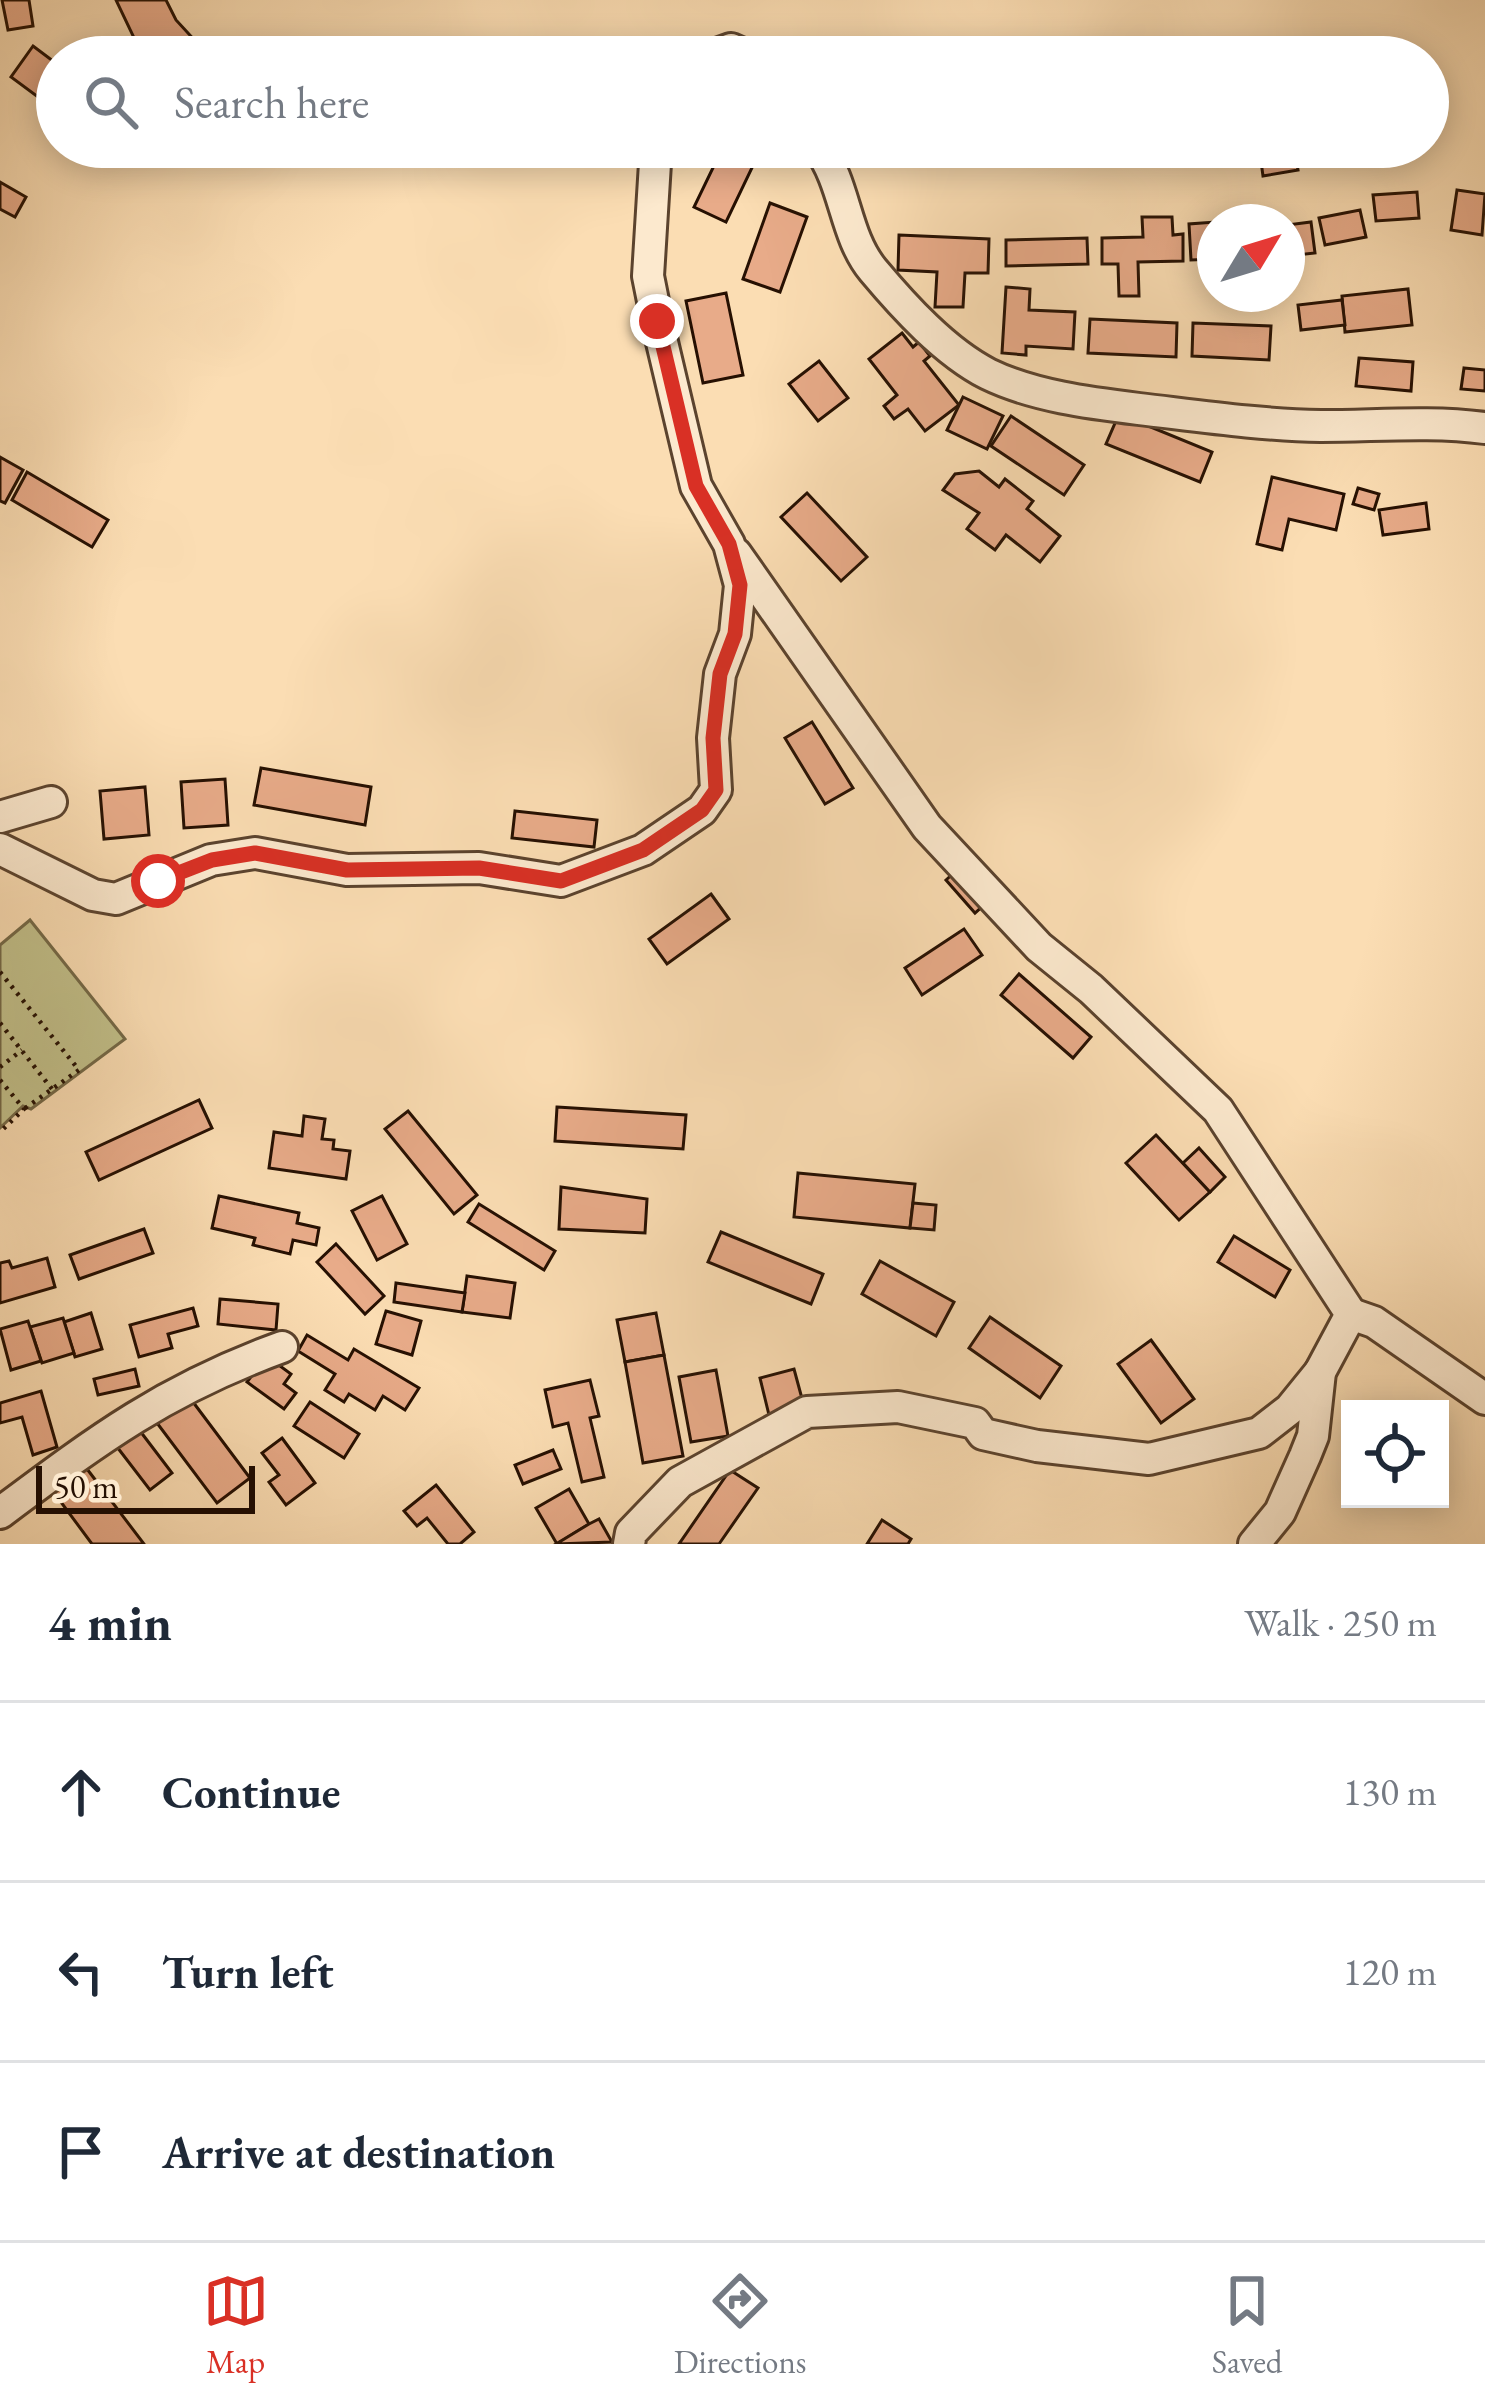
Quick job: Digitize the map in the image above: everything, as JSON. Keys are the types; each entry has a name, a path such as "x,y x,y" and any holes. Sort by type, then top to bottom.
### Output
{"street":[{"path":"655,168 648,276 696,486 729,544 927,827 1039,947 1091,989 1218,1109 1352,1314 1374,1322 1485,1399"},
{"path":"834,168 855,239 869,266 920,320 987,374 1097,404 1212,417 1320,425 1428,421 1485,428"},
{"path":"0,849 93,895 116,899 212,860 255,853 347,870 479,868 561,881 643,850 691,820 716,790 713,738 720,674 735,634 740,585 729,544"},
{"path":"0,817 51,802"},
{"path":"629,1544 631,1533 680,1482 807,1412 898,1407 975,1423 983,1434 1037,1446 1149,1459 1258,1433 1290,1409 1321,1372 1352,1314"},
{"path":"0,1513 124,1420 199,1378 282,1347"},
{"path":"1254,1544 1280,1512 1313,1436 1321,1372"}],"path":[{"path":"0,972 80,1070 0,1132"},
{"path":"0,1023 52,1089"},
{"path":"0,1067 22,1050"},
{"path":"0,1080 24,1109"}],"shaded area":[{"path":"30,920 125,1039 31,1109 23,1106 0,1128 0,945"}],"building":[{"path":"2,0 29,0 33,26 8,30"},
{"path":"116,0 166,0 191,36 133,36"},
{"path":"33,46 36,48 36,95 11,77"},
{"path":"713,168 752,168 726,222 694,207"},
{"path":"1262,168 1298,168 1298,170 1263,176"},
{"path":"0,182 26,197 15,217 0,209"},
{"path":"1457,190 1485,194 1482,235 1451,230"},
{"path":"1417,192 1419,218 1376,221 1373,195"},
{"path":"770,203 807,217 780,292 743,279"},
{"path":"1360,210 1366,237 1325,245 1319,218"},
{"path":"1142,217 1172,217 1173,235 1183,234 1183,261 1138,262 1139,296 1119,296 1118,264 1102,264 1102,238 1143,237"},
{"path":"1311,222 1315,253 1305,254 1305,223"},
{"path":"1197,223 1197,260 1191,260 1189,224"},
{"path":"899,235 989,239 988,273 965,273 963,307 935,307 937,272 898,270"},
{"path":"1087,238 1088,264 1006,266 1006,240"},
{"path":"1006,287 1030,289 1029,310 1075,312 1073,349 1026,346 1026,355 1002,353"},
{"path":"1408,289 1412,325 1345,332 1342,296"},
{"path":"726,293 743,375 703,383 686,301"},
{"path":"1342,300 1345,325 1301,330 1299,312 1305,312 1305,304"},
{"path":"1090,319 1177,323 1176,357 1088,353"},
{"path":"1193,323 1271,326 1269,360 1192,356"},
{"path":"902,333 913,347 919,342 930,356 924,361 959,405 925,431 908,409 894,419 884,406 897,395 869,359"},
{"path":"1359,358 1413,362 1411,391 1356,386"},
{"path":"819,361 848,398 818,421 789,384"},
{"path":"1464,368 1485,370 1485,391 1461,389"},
{"path":"963,397 1003,416 987,449 947,430"},
{"path":"1119,414 1212,452 1200,482 1106,444"},
{"path":"1011,416 1084,465 1064,495 991,446"},
{"path":"0,457 23,470 5,503 0,501"},
{"path":"979,471 999,487 1005,479 1033,501 1027,509 1060,536 1040,562 1006,535 995,550 967,529 979,513 943,490 955,474"},
{"path":"27,472 108,520 92,547 12,500"},
{"path":"1272,477 1344,494 1336,530 1289,519 1282,550 1257,544"},
{"path":"1358,488 1379,494 1374,510 1353,504"},
{"path":"807,493 867,557 841,581 781,517"},
{"path":"1426,503 1429,529 1383,535 1379,510"},
{"path":"812,722 853,788 825,804 785,738"},
{"path":"261,768 371,787 365,825 254,805"},
{"path":"225,779 228,825 184,828 181,782"},
{"path":"145,787 149,835 104,839 100,791"},
{"path":"515,811 597,820 594,847 512,838"},
{"path":"958,869 986,903 975,913 946,880"},
{"path":"711,894 729,919 667,964 649,939"},
{"path":"964,929 982,955 922,995 905,968"},
{"path":"1019,974 1091,1037 1073,1058 1001,995"},
{"path":"199,1100 212,1128 99,1180 86,1152"},
{"path":"557,1107 686,1115 683,1149 555,1141"},
{"path":"408,1111 477,1195 454,1214 385,1129"},
{"path":"304,1116 325,1119 322,1139 334,1140 333,1149 350,1151 346,1179 269,1168 274,1132 302,1136"},
{"path":"1156,1135 1210,1192 1179,1220 1126,1163"},
{"path":"1199,1148 1225,1177 1210,1192 1183,1163"},
{"path":"798,1173 915,1184 910,1228 794,1217"},
{"path":"561,1187 647,1199 645,1233 559,1229"},
{"path":"219,1196 299,1213 297,1223 319,1228 316,1245 293,1240 290,1254 253,1245 255,1238 212,1228"},
{"path":"382,1196 407,1244 377,1260 352,1211"},
{"path":"913,1203 936,1205 934,1230 910,1228"},
{"path":"479,1204 555,1251 544,1270 468,1222"},
{"path":"144,1229 153,1253 79,1279 70,1255"},
{"path":"721,1232 823,1274 811,1304 708,1262"},
{"path":"1234,1236 1290,1270 1275,1297 1218,1262"},
{"path":"336,1244 384,1296 365,1314 317,1262"},
{"path":"47,1258 55,1287 0,1303 0,1263 9,1261 12,1268"},
{"path":"880,1261 954,1302 936,1336 862,1294"},
{"path":"467,1276 515,1283 510,1318 462,1312"},
{"path":"396,1283 465,1293 462,1312 394,1302"},
{"path":"220,1299 278,1304 276,1330 218,1324"},
{"path":"193,1308 198,1326 168,1334 172,1348 139,1357 130,1325"},
{"path":"386,1311 421,1321 412,1355 376,1344"},
{"path":"91,1313 102,1349 75,1357 64,1322"},
{"path":"656,1313 664,1355 625,1362 617,1320"},
{"path":"990,1317 1061,1366 1040,1398 969,1348"},
{"path":"63,1318 74,1353 42,1363 30,1327"},
{"path":"28,1321 41,1361 11,1370 0,1329"},
{"path":"307,1335 348,1360 354,1349 419,1388 405,1410 383,1396 375,1410 349,1394 344,1402 325,1390 335,1374 298,1351"},
{"path":"1151,1340 1194,1399 1161,1423 1118,1364"},
{"path":"664,1355 683,1456 643,1463 625,1362"},
{"path":"272,1360 291,1374 284,1384 296,1393 284,1409 247,1382 259,1366 265,1370"},
{"path":"135,1369 139,1386 98,1395 94,1379"},
{"path":"794,1369 804,1406 769,1415 760,1378"},
{"path":"716,1370 728,1436 691,1442 679,1377"},
{"path":"590,1380 599,1416 590,1418 604,1477 582,1482 568,1423 553,1427 545,1390"},
{"path":"184,1390 250,1478 217,1503 151,1415"},
{"path":"41,1391 57,1447 33,1455 22,1417 0,1423 0,1403"},
{"path":"310,1402 359,1434 344,1458 294,1426"},
{"path":"137,1427 172,1473 150,1490 114,1443"},
{"path":"282,1438 315,1483 286,1505 269,1482 279,1475 262,1453"},
{"path":"553,1450 561,1469 523,1484 515,1465"},
{"path":"84,1465 144,1544 92,1544 52,1490"},
{"path":"730,1470 758,1488 719,1544 679,1544"},
{"path":"436,1485 474,1532 460,1544 448,1544 427,1518 417,1526 404,1511"},
{"path":"569,1489 589,1524 557,1544 536,1508"},
{"path":"599,1519 612,1542 556,1544 589,1524"},
{"path":"882,1520 911,1539 908,1544 867,1544"}],"route":[{"path":"158,881 212,860 255,853 347,870 479,868 561,881 643,850 702,810 716,790 713,738 720,674 735,634 740,585 729,544 696,486 657,321"}]}
